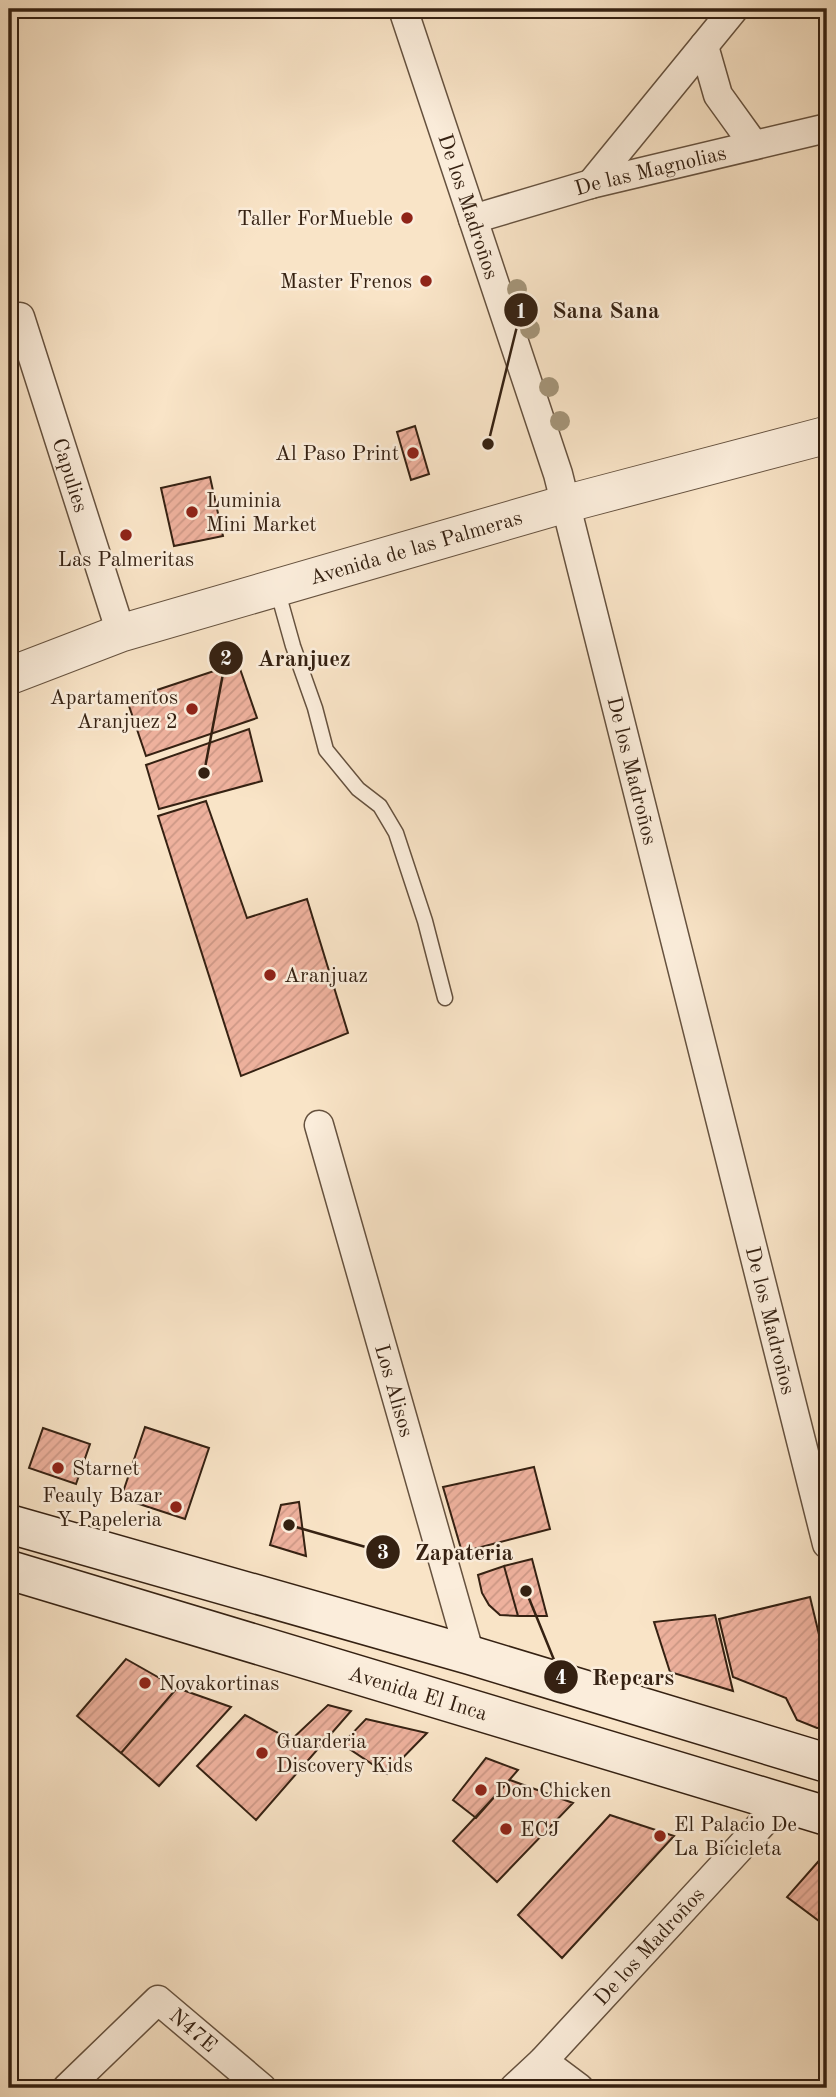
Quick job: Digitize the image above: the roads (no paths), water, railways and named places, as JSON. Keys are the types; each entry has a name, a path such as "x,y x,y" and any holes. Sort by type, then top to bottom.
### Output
{"main road":[{"path":"9,1524 470,1655 827,1763"},
{"name":"Avenida El Inca","path":"9,1570 827,1816"}],"street":[{"name":"De los Madroños","path":"403,9 558,474 827,1545"},
{"path":"591,184 734,9"},
{"path":"704,46 718,95 754,145"},
{"name":"De las Magnolias","path":"473,219 591,184 827,128"},
{"name":"Capulies","path":"20,317 121,633"},
{"name":"Avenida de las Palmeras","path":"9,676 121,633 276,587 565,504 827,435"},
{"name":"Los Alisos","path":"319,1125 470,1655"},
{"name":"De los Madroños","path":"514,2088 543,2061 782,1802"},
{"name":"N47E","path":"67,2088 158,2000 262,2088"},
{"path":"543,2061 579,2088"}],"lane":[{"path":"276,587 326,750 358,789 380,806 396,833 425,921 445,998"}],"place":[{"name":"Taller ForMueble","path":"407,218"},
{"name":"Master Frenos","path":"426,281"},
{"name":"Sana Sana","path":"488,444"},
{"name":"Al Paso Print","path":"413,453"},
{"name":"Luminia Mini Market","path":"192,512"},
{"name":"Las Palmeritas","path":"126,535"},
{"name":"Apartamentos Aranjuez 2","path":"192,709"},
{"name":"Aranjuez","path":"204,773"},
{"name":"Aranjuaz","path":"270,975"},
{"name":"Starnet","path":"58,1468"},
{"name":"Feauly Bazar Y Papeleria","path":"176,1507"},
{"name":"Zapateria","path":"289,1525"},
{"name":"Repcars","path":"526,1591"},
{"name":"Novakortinas","path":"145,1683"},
{"name":"Guarderia Discovery Kids","path":"262,1753"},
{"name":"Don Chicken","path":"481,1790"},
{"name":"ECJ","path":"506,1829"},
{"name":"El Palacio De La Bicicleta","path":"660,1836"}]}
